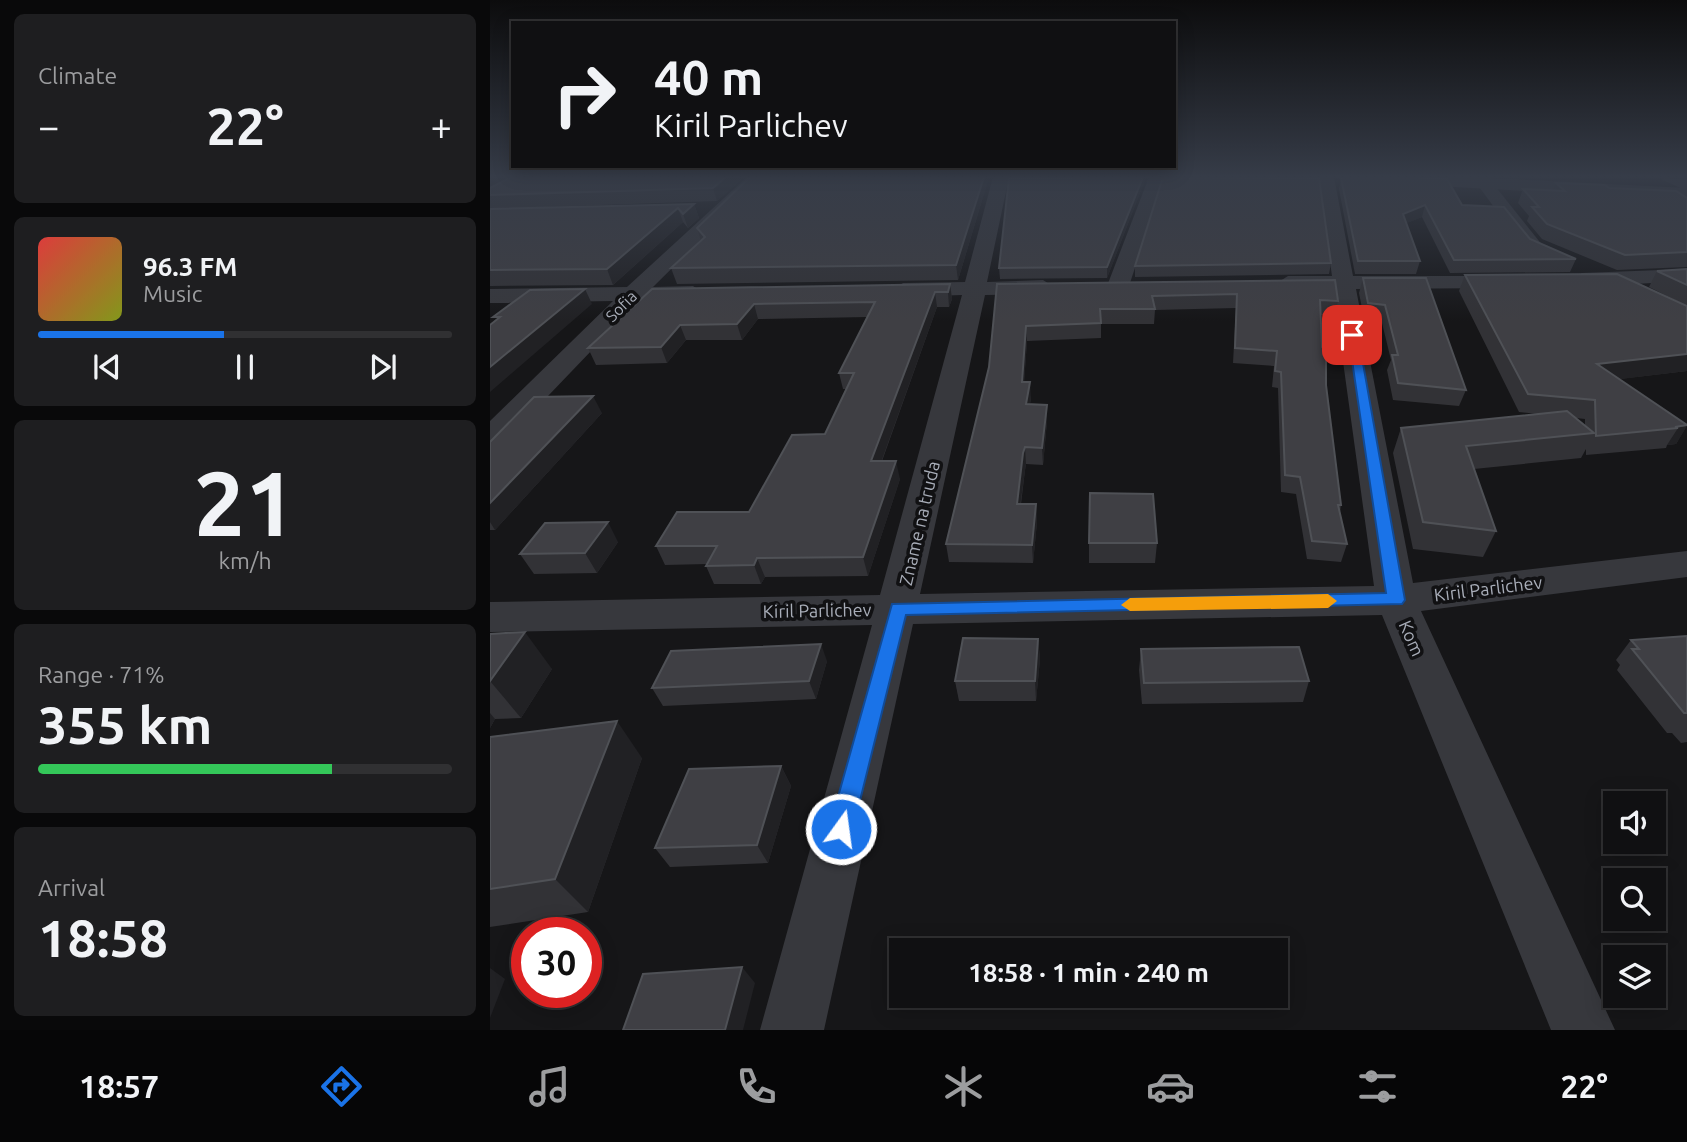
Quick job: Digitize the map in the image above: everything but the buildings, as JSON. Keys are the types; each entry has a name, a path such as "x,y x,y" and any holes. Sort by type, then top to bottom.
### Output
{"street":[{"name":"Sofia","path":"490,438 705,225"},
{"name":"Zname na truda","path":"792,1030 865,729 899,609 990,225"},
{"path":"1118,286 1140,225"},
{"name":"Kom","path":"1334,225 1396,600 1583,1030"},
{"path":"1517,225 1533,246 1552,254"},
{"path":"1577,264 1650,299"},
{"path":"1560,280 1614,280 1687,275"},
{"path":"1264,284 1533,281"},
{"path":"1092,286 1144,286"},
{"path":"879,290 1066,287"},
{"path":"490,296 715,293"},
{"name":"Kiril Parlichev","path":"490,617 1396,600 1687,564"}],"slow traffic":[{"path":"1130,605 1328,601"}],"route":[{"path":"841,829 865,729 899,609 1396,600 1352,335"}]}
